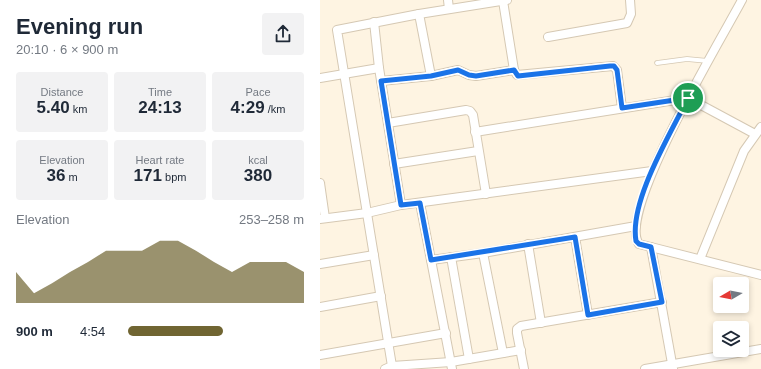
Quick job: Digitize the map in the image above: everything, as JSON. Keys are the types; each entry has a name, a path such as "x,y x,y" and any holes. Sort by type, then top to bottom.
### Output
{"street":[{"path":"448,0 449,9"},
{"path":"521,350 469,359 451,365 388,368 387,342 374,255 343,74 337,30 374,22 505,0 514,70 518,76 613,66 617,70 622,108"},
{"path":"548,37 627,23 631,14 630,0"},
{"path":"742,0 688,98 652,171 637,216 636,226 638,242 651,247 761,275"},
{"path":"419,14 431,76"},
{"path":"374,22 379,68 401,205"},
{"path":"320,78 379,68"},
{"path":"381,81 431,76 458,70 469,75 476,76 514,70"},
{"path":"475,132 688,98 755,134"},
{"path":"388,123 466,110 470,111 473,115 486,194"},
{"path":"700,259 744,151 761,127"},
{"path":"394,164 478,151"},
{"path":"320,183 323,219 367,213 401,205 652,171"},
{"path":"420,203 451,365"},
{"path":"431,260 483,253 636,226"},
{"path":"575,237 588,315"},
{"path":"528,244 541,323"},
{"path":"651,247 673,367"},
{"path":"483,253 503,353"},
{"path":"320,264 374,255"},
{"path":"450,257 469,359"},
{"path":"320,307 380,296"},
{"path":"524,369 517,333 519,327 662,302"},
{"path":"320,354 446,333"},
{"path":"645,369 673,367 761,349"}],"lane":[{"path":"657,63 687,59 709,61"}],"route":[{"path":"614,66 617,70 622,108 688,98 652,171 637,216 636,241 639,244 651,247 662,302 588,315 575,237 483,253 431,260 420,203 401,205 381,81 431,76 458,70 463,70 469,75 476,76 514,70 515,74 518,76 614,66"}]}
